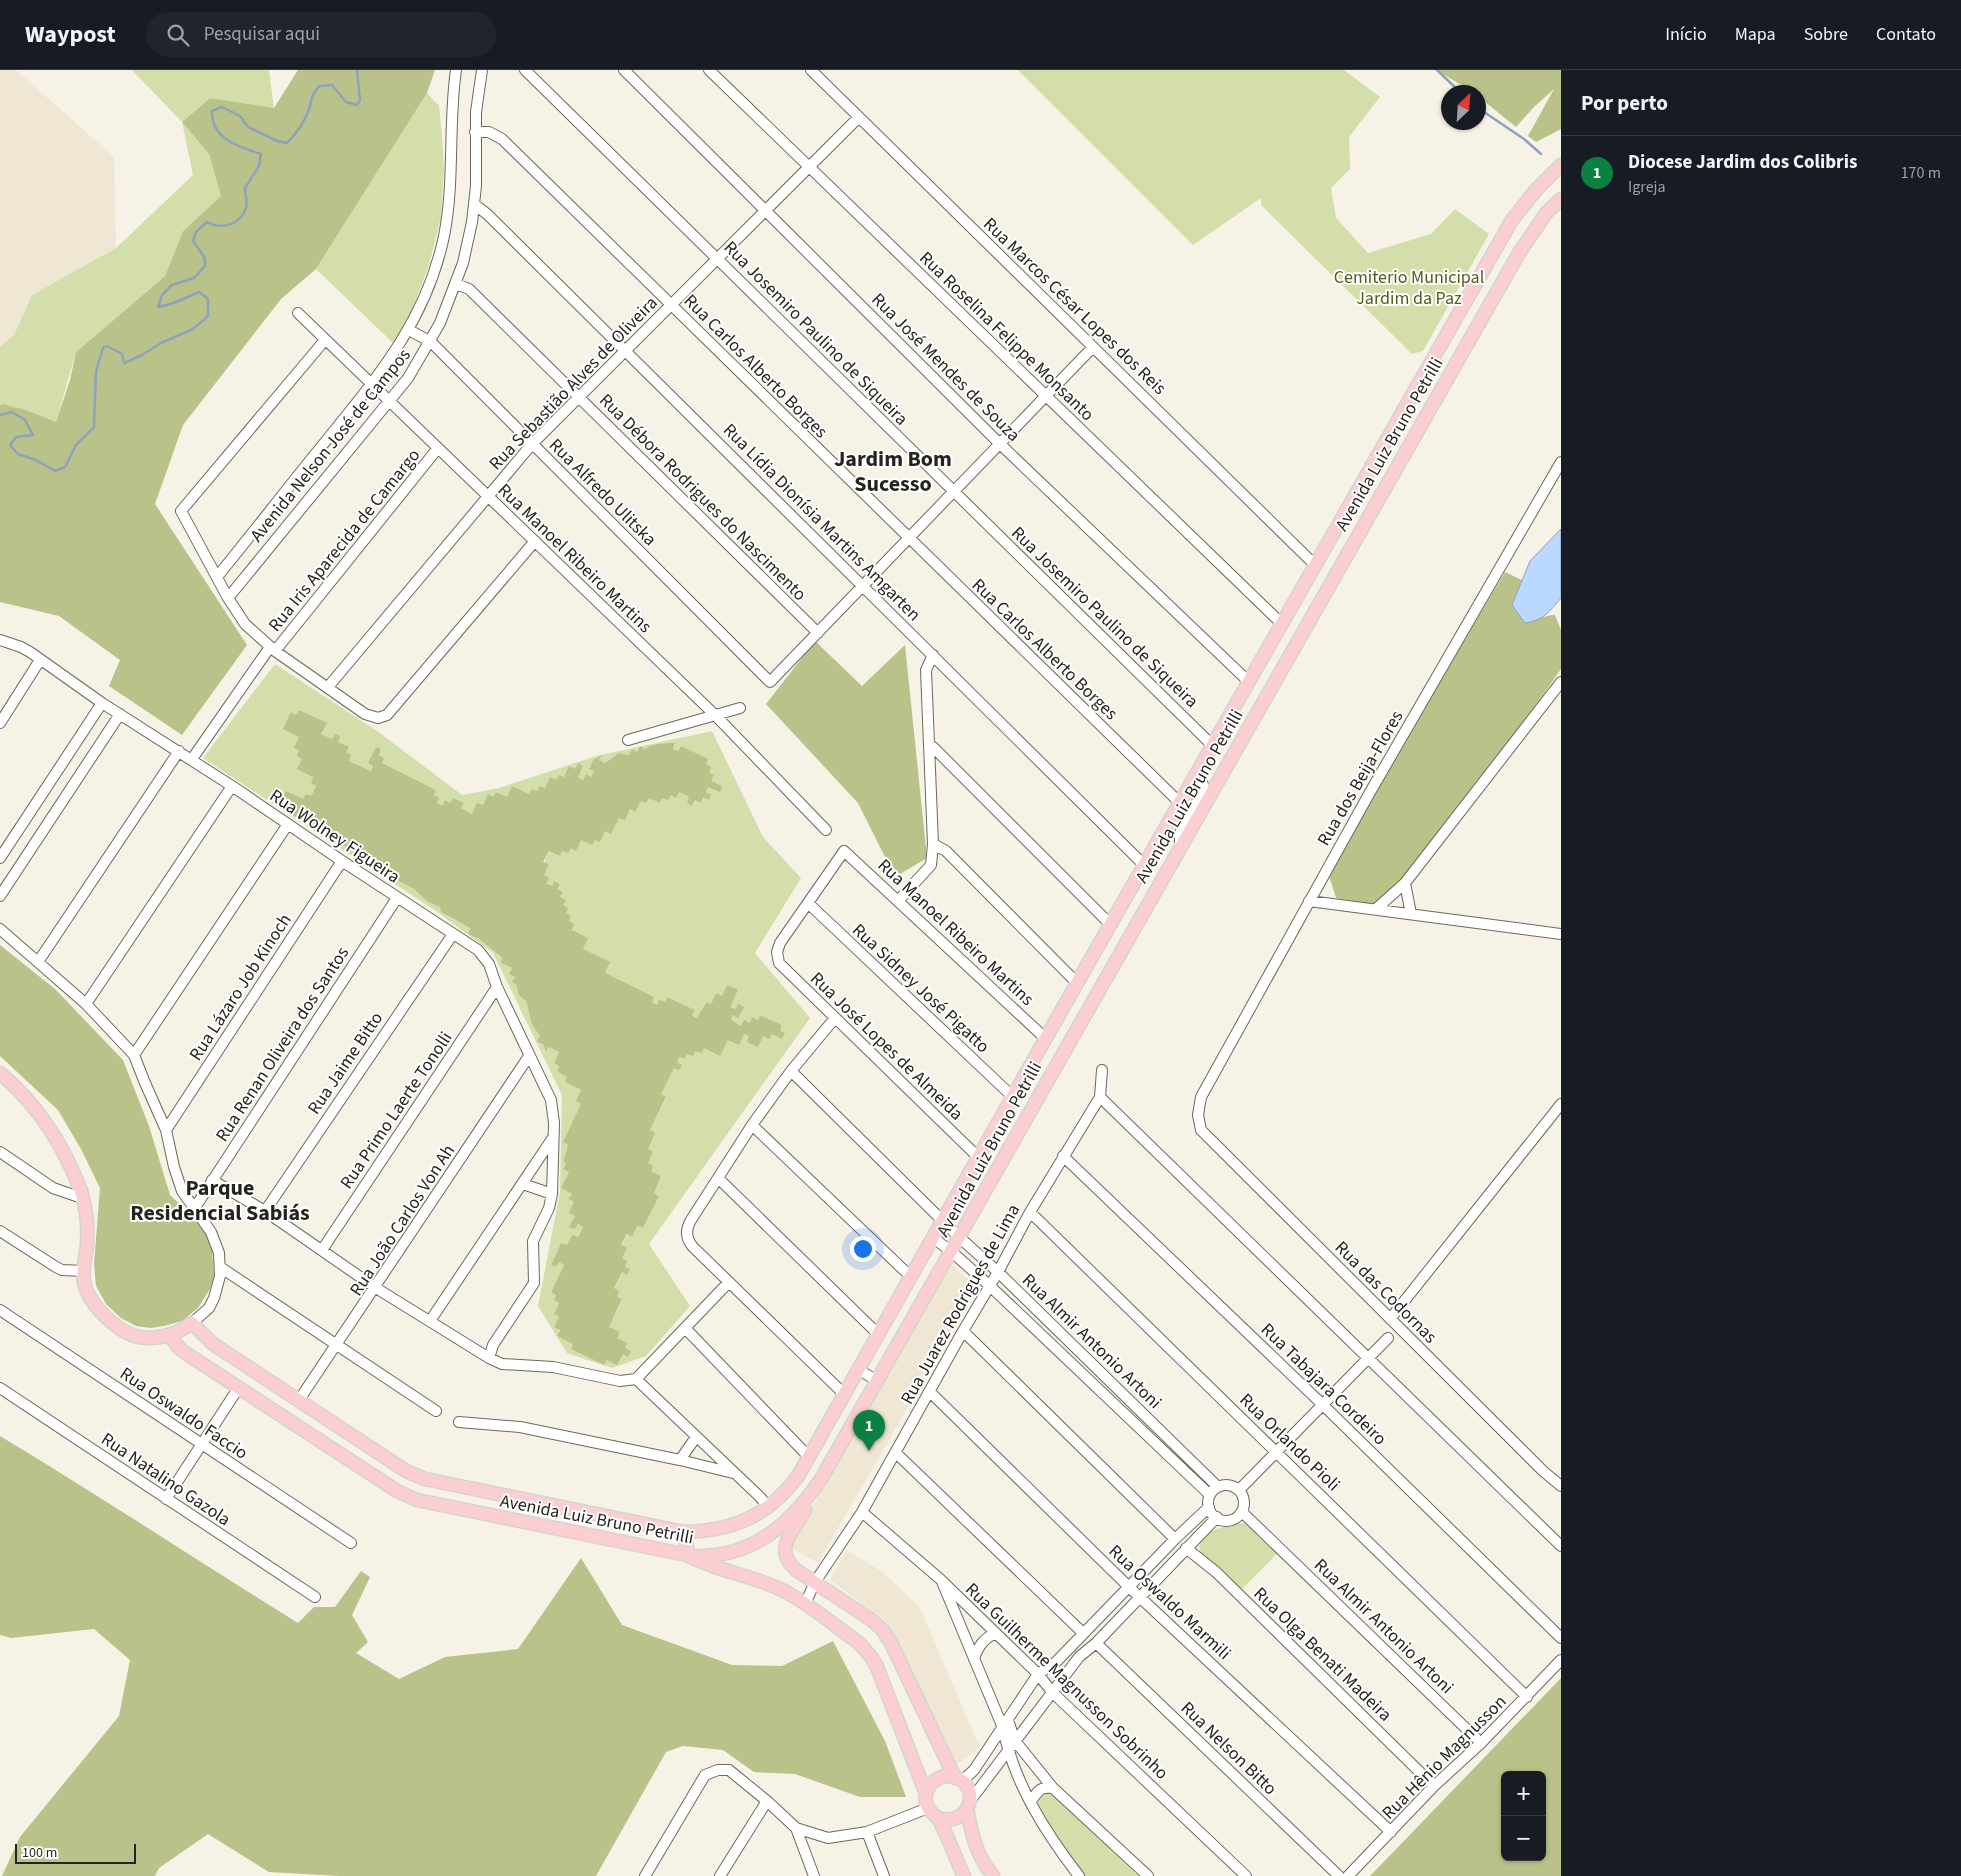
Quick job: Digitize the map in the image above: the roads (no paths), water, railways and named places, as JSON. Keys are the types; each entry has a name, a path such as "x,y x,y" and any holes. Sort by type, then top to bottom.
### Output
{"main road":[{"name":"Avenida Luiz Bruno Petrilli","path":"192,1323 213,1344 406,1472 425,1479 684,1532 719,1528 755,1516 768,1508 786,1492 809,1457 942,1219 1512,220 1536,190 1561,165"},
{"name":"Avenida Luiz Bruno Petrilli","path":"169,1335 180,1348 239,1388 397,1491 418,1500 690,1556 719,1555 740,1550 759,1542 777,1530 810,1496 952,1252 1180,846 1519,253 1547,212 1561,199"},
{"path":"0,1073 24,1095 46,1124 59,1144 74,1174 82,1198 87,1230 84,1284 92,1301 112,1321 134,1336 151,1338 169,1335 181,1331 192,1323"},
{"path":"239,1388 250,1368"},
{"path":"291,1422 301,1413 302,1402"},
{"path":"418,1500 425,1479"},
{"path":"810,1496 804,1512 789,1536 785,1548 788,1560 791,1566 870,1619 881,1628 891,1643 940,1748 958,1779 967,1787 973,1842 984,1865 993,1876"},
{"path":"684,1532 690,1556 707,1565 744,1575 785,1592 859,1643 872,1658 926,1794"},
{"path":"958,1779 948,1776 934,1781 926,1794 925,1801 928,1808 938,1818 964,1876"},
{"path":"938,1818 952,1820 958,1818 968,1805"}],"street":[{"name":"Avenida Nelson José de Campos","path":"217,577 372,385 409,330 433,276 445,228 451,184 451,111 456,70"},
{"name":"Avenida Nelson José de Campos","path":"228,598 389,402 408,378 431,342 456,284 468,243 477,168 476,132 482,70"},
{"name":"Rua Josemiro Paulino de Siqueira","path":"525,70 1212,746"},
{"name":"Rua José Mendes de Souza","path":"624,70 1000,444 1249,682"},
{"name":"Rua Roselina Felippe Monsanto","path":"709,70 1282,624"},
{"name":"Rua Marcos César Lopes dos Reis","path":"811,70 1316,566"},
{"name":"Rua Sebastião Alves de Oliveira","path":"328,687 532,444 859,117"},
{"name":"Rua Carlos Alberto Borges","path":"476,132 489,132 502,139 908,539 1180,803"},
{"name":"Rua Lídia Dionísia Martins Amgarten","path":"474,204 487,214 625,350 1144,865"},
{"name":"Rua Débora Rodrigues do Nascimento","path":"456,284 469,289 818,633"},
{"name":"Rua Manoel Ribeiro Martins","path":"298,314 716,716 826,830"},
{"name":"Rua Alfredo Ulitska","path":"409,330 431,342 770,682 818,633"},
{"path":"325,340 181,511 228,598 246,624 272,649 365,714 373,717 383,717 390,714 535,541"},
{"path":"818,633 1093,347"},
{"name":"Rua Iris Aparecida de Camargo","path":"192,759 272,649 438,448"},
{"name":"Rua dos Beija-Flores","path":"1198,1116 1201,1097 1309,901 1561,462"},
{"name":"Rua Wolney Figueira","path":"0,640 21,647 102,703 192,759 396,898 478,950 489,964 497,987 553,1108 552,1194 550,1208 540,1224 533,1242 534,1283 493,1345 489,1358"},
{"path":"898,901 931,865 933,844 926,670 933,655"},
{"path":"0,722 40,660"},
{"path":"1376,909 1405,883 1561,682"},
{"path":"0,858 102,703"},
{"path":"628,740 740,708"},
{"path":"0,896 120,714"},
{"path":"929,746 933,746 1110,924"},
{"path":"38,962 179,751"},
{"path":"1202,764 1202,773 1208,782 1221,774"},
{"path":"1180,846 1180,833 1204,789 1200,781 1193,780"},
{"path":"86,1004 232,786"},
{"path":"134,1055 288,824"},
{"path":"933,844 946,851 1077,983"},
{"name":"Rua Manoel Ribeiro Martins","path":"808,903 844,851 1045,1038"},
{"name":"Rua Lázaro Job Kinoch","path":"166,1130 342,861"},
{"path":"1405,883 1411,914"},
{"name":"Rua Renan Oliveira dos Santos","path":"194,1209 396,898"},
{"path":"1309,901 1561,934"},
{"name":"Rua José Lopes de Almeida","path":"808,903 780,943 777,956 779,963 978,1157"},
{"name":"Rua Sidney José Pigatto","path":"808,903 1012,1096"},
{"path":"0,929 86,1004 134,1055 166,1130 174,1167 182,1191 216,1242 220,1267 218,1287 208,1308 192,1323"},
{"name":"Rua Jaime Bitto","path":"265,1211 453,934"},
{"name":"Rua Primo Laerte Tonolli","path":"322,1250 497,987"},
{"path":"835,1018 791,1071 752,1126 689,1224 687,1236 693,1247 844,1394"},
{"name":"Rua João Carlos Von Ah","path":"302,1402 338,1344 529,1056"},
{"path":"1102,1070 1100,1097 1561,1546"},
{"name":"Rua Almir Antonio Artoni","path":"791,1071 959,1237 998,1272 1218,1487"},
{"name":"Rua Juarez Rodrigues de Lima","path":"805,1604 815,1582 862,1512 1030,1212 1100,1097"},
{"path":"1390,1319 1561,1104"},
{"name":"Rua das Codornas","path":"1198,1116 1201,1130 1543,1471 1561,1486"},
{"path":"752,1126 910,1276"},
{"path":"430,1321 553,1138"},
{"path":"0,1152 53,1188 82,1198"},
{"name":"Rua Tabajara Cordeiro","path":"1063,1156 1323,1405 1561,1638"},
{"path":"718,1178 878,1334"},
{"path":"212,1180 265,1211 376,1288 489,1358 502,1364 553,1367 620,1381 636,1379 729,1282"},
{"path":"523,1184 552,1194"},
{"name":"Rua Orlando Pioli","path":"1030,1212 1527,1696"},
{"path":"0,1231 62,1270 84,1271"},
{"name":"Rua Almir Antonio Artoni","path":"932,1237 990,1286 1210,1495"},
{"path":"220,1267 436,1411"},
{"name":"Rua Oswaldo Faccio","path":"0,1310 351,1543"},
{"path":"685,1328 809,1457"},
{"path":"963,1331 1175,1539"},
{"path":"1239,1490 1388,1338"},
{"path":"858,1369 877,1381"},
{"path":"636,1379 761,1498 768,1508"},
{"name":"Rua Natalino Gazola","path":"0,1388 315,1597"},
{"path":"166,1499 239,1388"},
{"name":"Rua Oswaldo Marmili","path":"930,1392 1130,1588 1391,1832"},
{"path":"459,1422 520,1427 680,1460 734,1474"},
{"path":"680,1460 696,1437"},
{"path":"896,1453 1083,1633"},
{"path":"1229,1485 1239,1490 1244,1500 1242,1512 1233,1519 1217,1518 1209,1507 1210,1495 1218,1487 1229,1485"},
{"path":"958,1779 974,1770 1038,1674 1056,1662 1130,1588 1175,1539 1209,1507"},
{"name":"Rua Guilherme Magnusson Sobrinho","path":"862,1512 940,1579 1038,1674 1052,1692 1246,1876"},
{"name":"Rua Almir Antonio Artoni","path":"1242,1512 1481,1743"},
{"path":"968,1805 1007,1750 1079,1658 1217,1518"},
{"name":"Rua Olga Benati Madeira","path":"1186,1548 1216,1572 1434,1786"},
{"path":"940,1579 974,1659 1015,1741 1053,1788 1148,1876"},
{"path":"974,1659 980,1644 995,1633"},
{"name":"Rua Nelson Bitto","path":"1096,1642 1339,1876"},
{"name":"Rua Hênio Magnusson","path":"1348,1876 1434,1786 1481,1743 1561,1660"},
{"path":"1005,1724 1007,1750 1030,1802 1058,1849 1079,1876"},
{"path":"645,1876 705,1774 718,1770 728,1770 767,1801 796,1828 828,1838 867,1832 928,1808"},
{"path":"1030,1802 1039,1790 1045,1787 1053,1788"},
{"path":"720,1876 767,1801"},
{"path":"796,1828 814,1876"},
{"path":"867,1832 884,1876"}],"water":[{"path":"1561,529 1561,598 1542,617 1525,623 1512,605 1530,561"}],"waterway":[{"path":"0,415 12,412 25,420 33,435 16,437 10,445 18,454 36,460 55,471 65,467 76,445 94,427 96,371 103,348 107,346 122,354 124,363 142,355 161,343 193,329 208,316 208,299 199,292 174,303 158,307 162,295 172,285 194,278 205,266 205,258 193,241 196,232 207,222 224,226 235,222 243,214 247,203 245,188 259,166 261,154 236,145 221,135 216,129 212,111 222,107 240,116 248,127 277,141 287,143 304,121 312,97 319,86 332,85 346,102 357,105 360,100 357,70"},
{"path":"1437,70 1453,85"},
{"path":"1486,113 1524,139 1541,154"}],"place":[{"name":"Diocese Jardim dos Colibris","path":"869,1451"}],"district":[{"name":"Jardim Bom Sucesso","path":"893,470"},
{"name":"Parque Residencial Sabiás","path":"220,1200"}],"park label":[{"name":"Cemiterio Municipal Jardim da Paz","path":"1409,287"}]}
